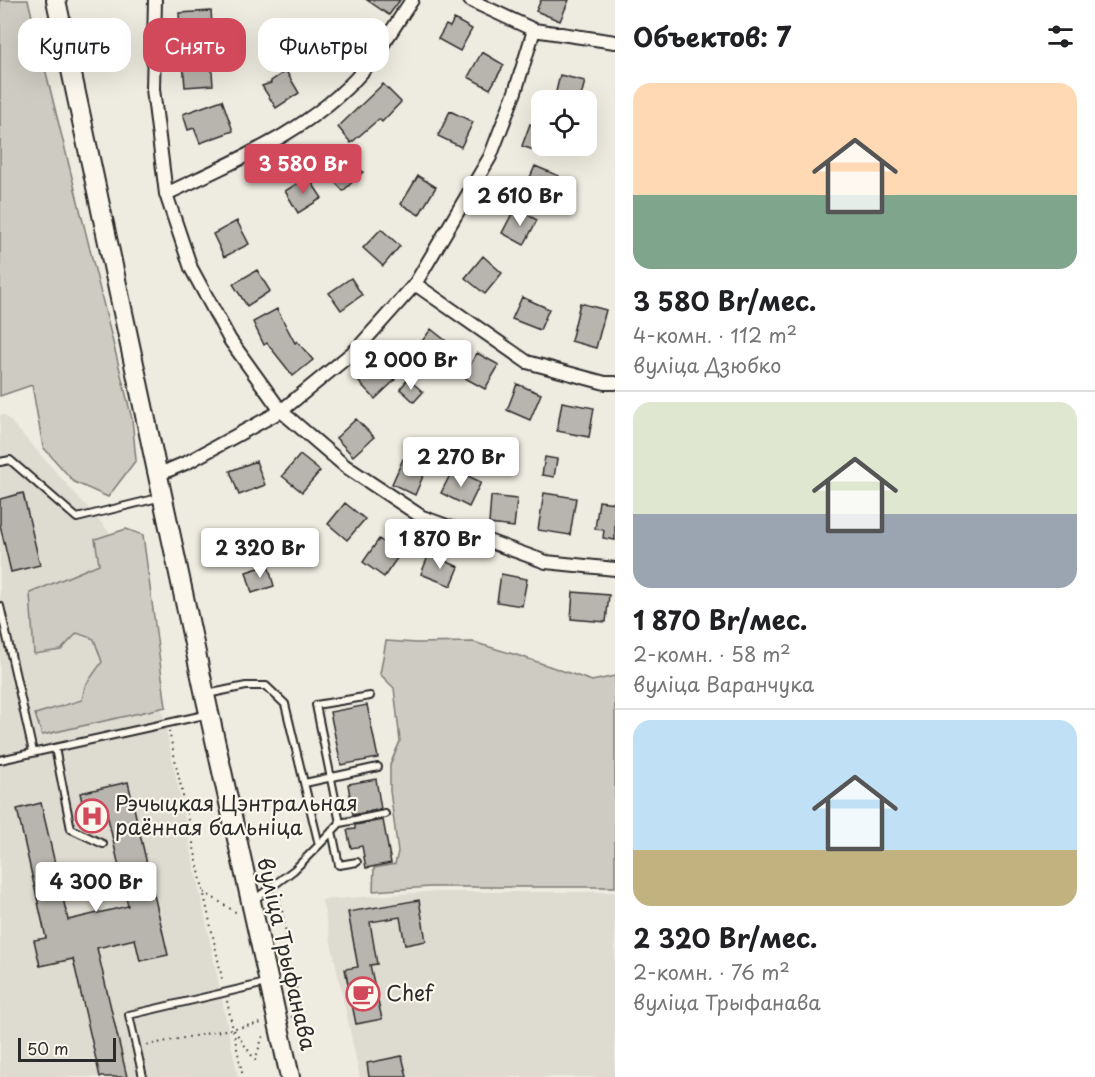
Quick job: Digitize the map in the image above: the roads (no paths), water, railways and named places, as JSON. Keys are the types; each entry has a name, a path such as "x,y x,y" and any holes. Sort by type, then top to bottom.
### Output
{"street":[{"name":"вуліца Трыфанава","path":"59,0 157,475 290,1077"},
{"path":"155,0 153,89 166,195 191,268 230,339 281,411 345,466 422,517 546,562 615,569"},
{"path":"166,195 284,137 322,108 362,71 412,0"},
{"path":"471,0 534,30 615,42"},
{"path":"157,475 188,462 281,411 357,350 416,284 490,157 515,92 534,30"},
{"path":"416,284 527,362 605,383 615,383"}],"lane":[{"path":"0,462 10,460 77,518 162,497"},
{"path":"0,606 33,752"},
{"path":"205,695 246,686 266,686 285,704 319,845"},
{"path":"339,823 316,705 370,696"},
{"path":"0,760 209,714"},
{"path":"55,748 71,829 103,844"},
{"path":"304,783 378,767"},
{"path":"251,902 278,884 339,823 385,814"},
{"path":"332,831 339,866 357,862"},
{"path":"143,1077 129,1015 270,982"}],"place":[{"name":"Рэчыцкая Цэнтральная раённая бальніца","path":"92,816"},
{"name":"Chef","path":"363,994"}]}
